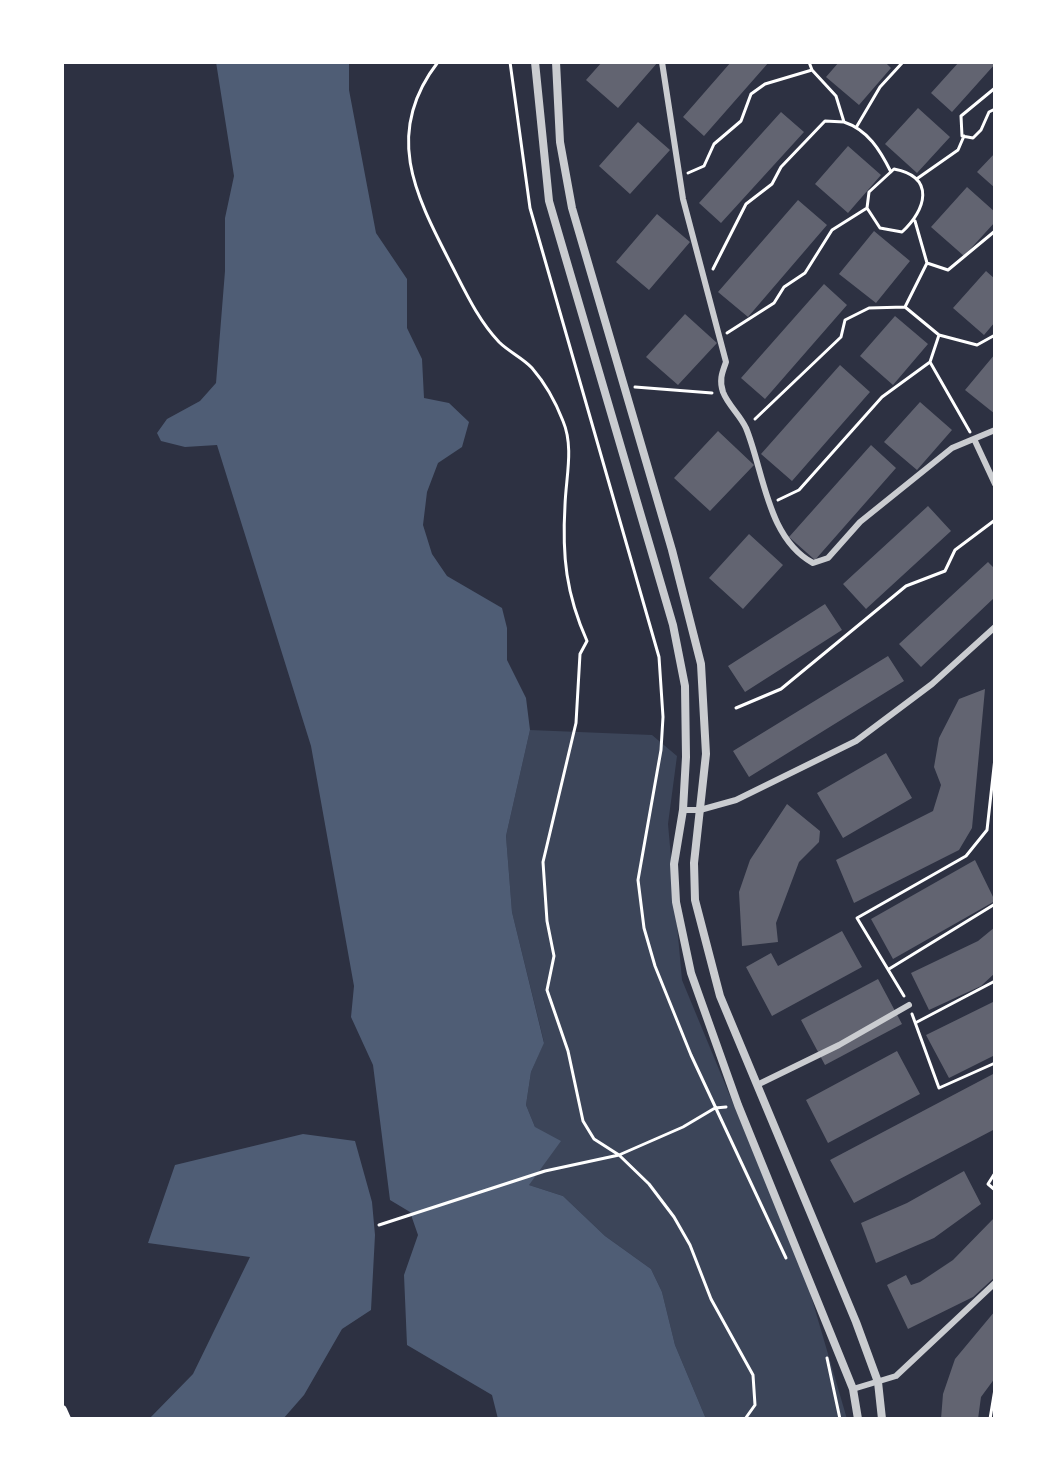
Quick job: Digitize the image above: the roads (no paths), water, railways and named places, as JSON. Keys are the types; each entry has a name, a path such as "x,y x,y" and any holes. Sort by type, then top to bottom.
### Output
{"main road":[{"path":"62,1410 66,1419"}],"street":[{"path":"535,62 549,201 673,625 685,686 683,810 674,864 676,902 699,997 738,1105 853,1389 858,1419"},
{"path":"556,62 566,178 622,386 676,564 701,664 706,712 694,863 695,900 720,996 759,1084 878,1382 882,1419"},
{"path":"662,62 679,177 726,362 720,376 723,393 746,428 771,504 788,541 813,563 828,558 860,522 952,448 975,441 995,430"},
{"path":"975,441 995,484"},
{"path":"683,810 700,810 751,794 856,741 932,684 995,627"},
{"path":"759,1084 839,1045 909,1005"},
{"path":"853,1389 896,1376 995,1283"}]}
